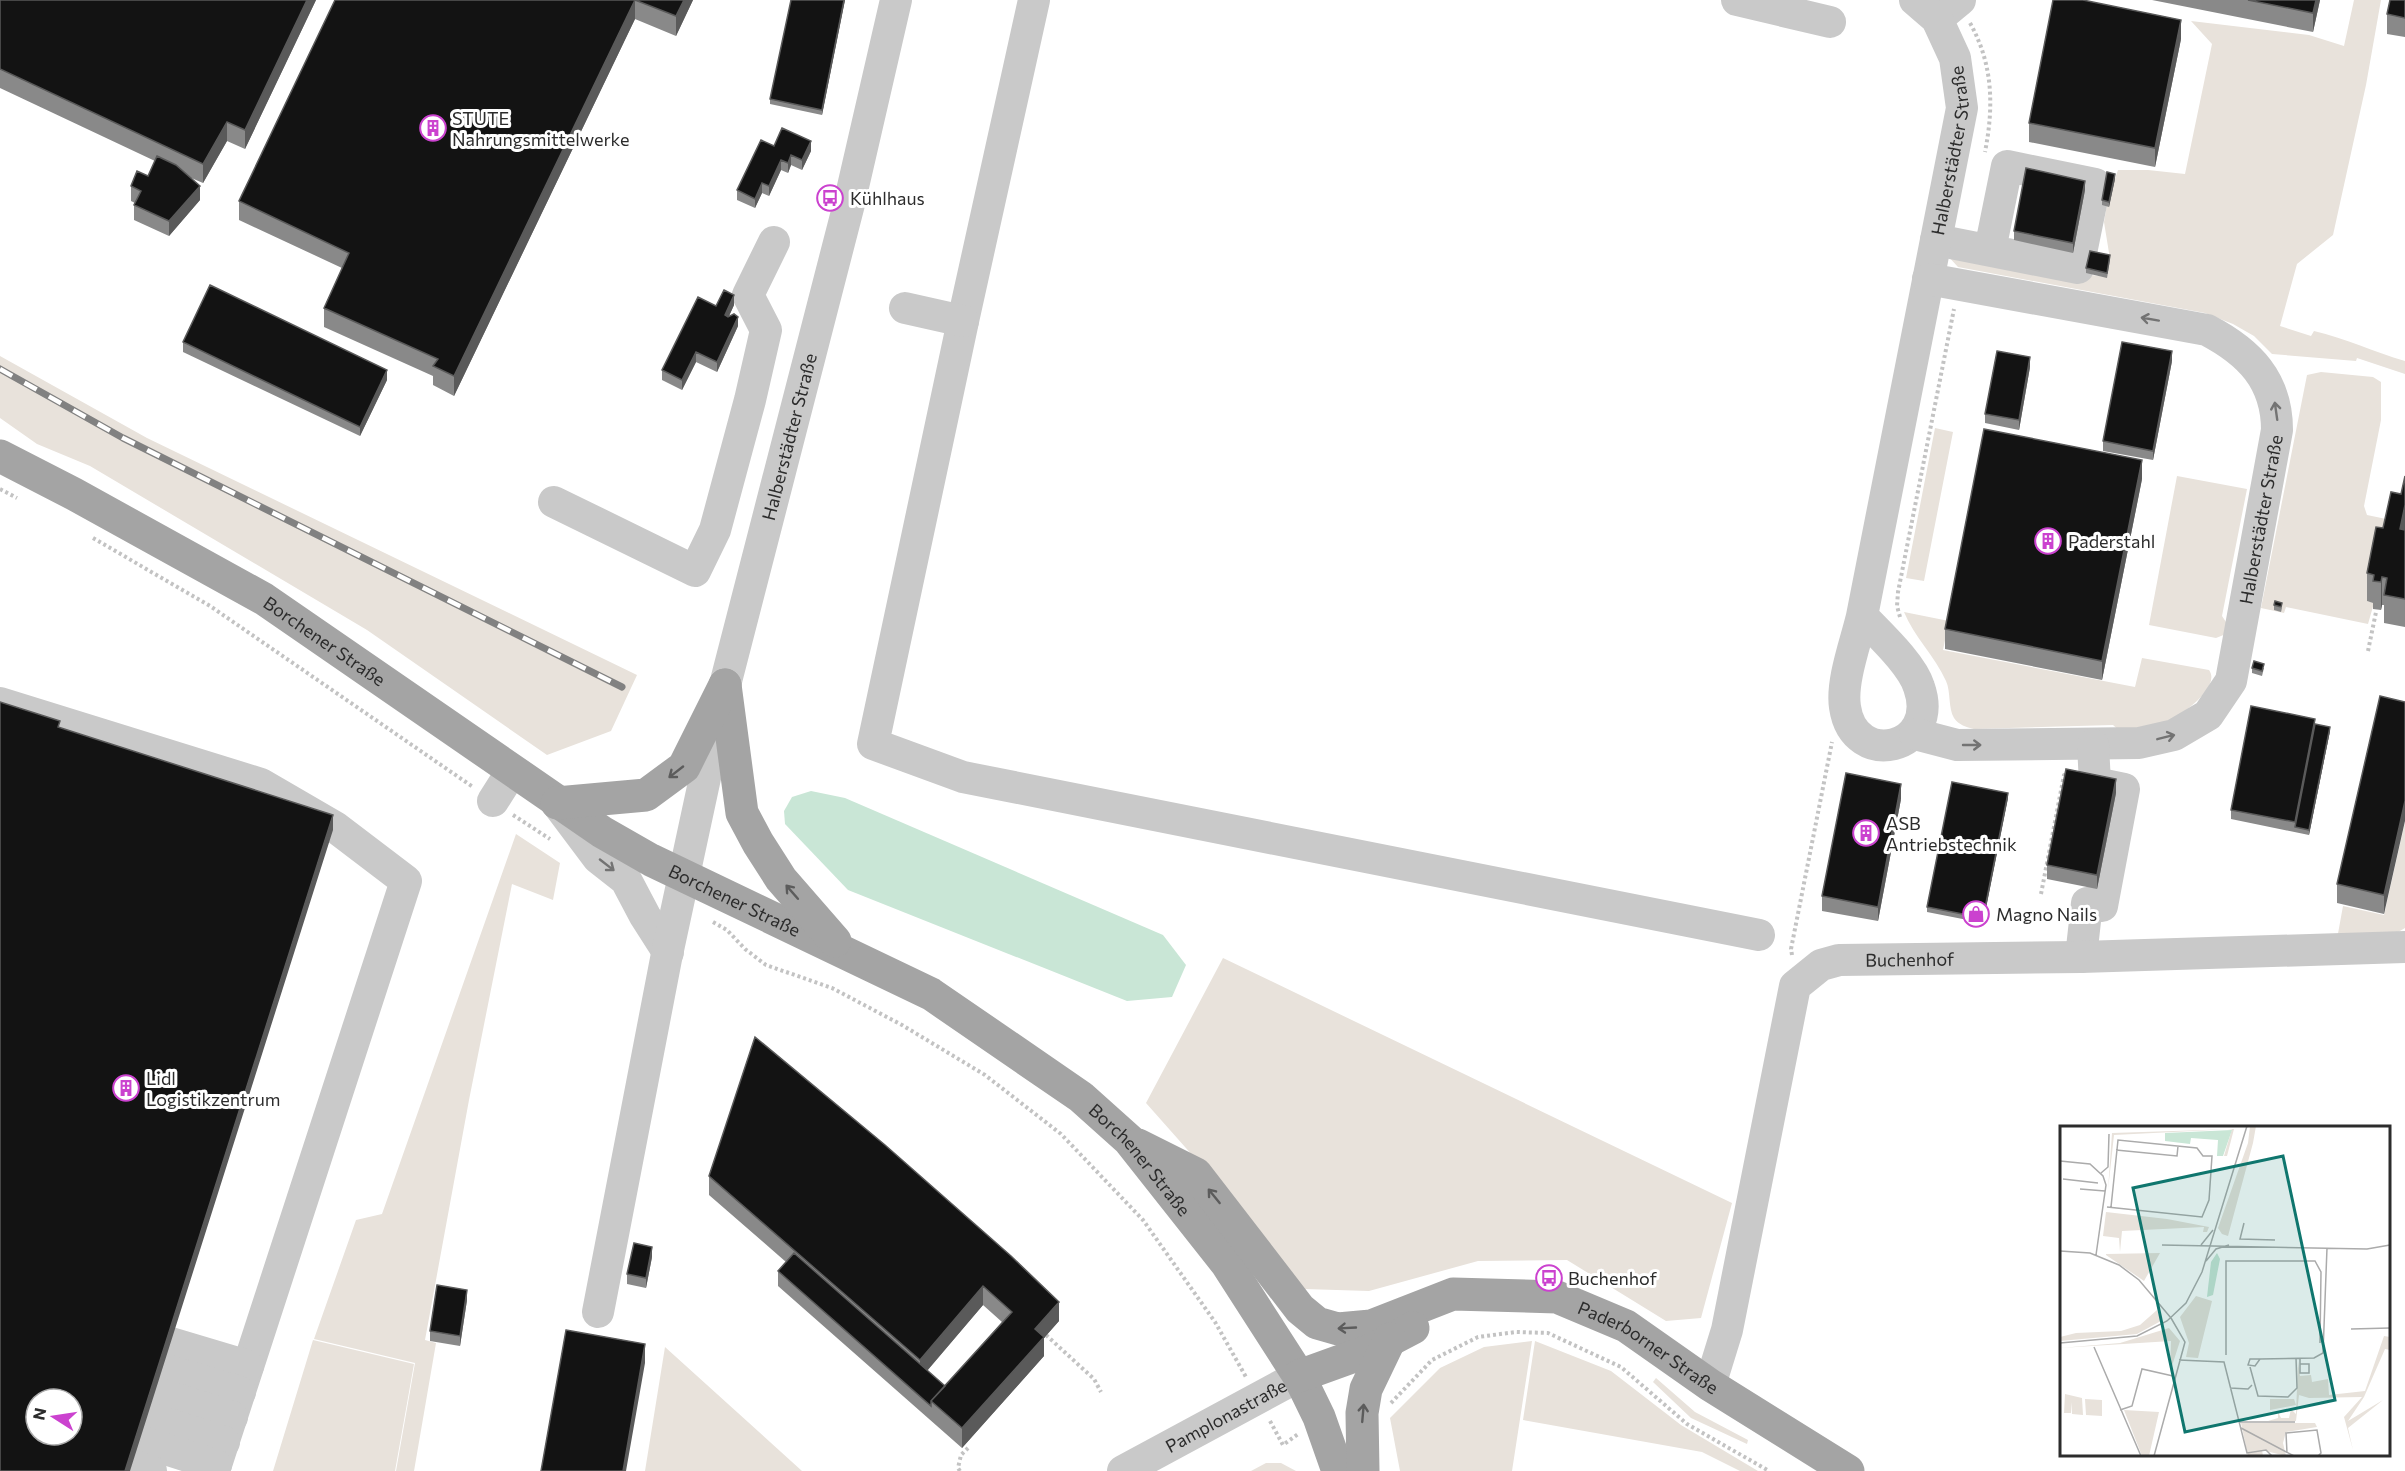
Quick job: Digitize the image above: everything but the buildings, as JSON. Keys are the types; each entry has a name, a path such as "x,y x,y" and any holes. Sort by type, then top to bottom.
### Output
{"main road":[{"name":"Borchener Straße","path":"0,456 74,494 264,599 602,832 684,876 931,994 1081,1097 1129,1140 1227,1264 1299,1376 1319,1417 1338,1471"},
{"path":"557,803 646,795 684,767 725,685"},
{"path":"725,685 734,769 742,813 781,879 844,952"},
{"path":"1129,1140 1196,1174 1300,1309 1317,1323 1338,1329 1371,1326 1453,1294 1483,1295"},
{"name":"Paderborner Straße","path":"1299,1376 1371,1350 1445,1311 1483,1295 1557,1297 1626,1326 1710,1385 1848,1471"},
{"path":"1363,1471 1361,1445 1366,1389 1390,1339"}],"street":[{"name":"Halberstädter Straße","path":"598,1312 668,952 725,685 847,215 896,0"},
{"path":"1034,0 873,744 963,777 1759,935"},
{"path":"1737,0 1830,22"},
{"name":"Halberstädter Straße","path":"1928,279 2207,330 2236,347 2271,373 2277,411 2277,430 2231,681 2208,716 2183,732 2139,743 2093,745 1957,745 1915,734 1900,744 1884,746 1860,737 1847,717 1844,704 1846,683 1862,616 1928,279 1962,108 1956,58 1942,6"},
{"path":"1936,240 1990,250"},
{"path":"554,502 695,571 715,530 750,400 766,330 748,296 774,242"},
{"path":"905,308 963,321"},
{"path":"1862,616 1895,652 1919,685 1922,698 1921,713 1915,734"},
{"path":"0,703 261,784 335,827 406,881 226,1427"},
{"path":"2081,957 2087,903 2102,906 2124,789 2096,783 2093,745"},
{"path":"493,801 512,771"},
{"path":"557,803 598,858 626,880 668,952"},
{"name":"Buchenhof","path":"1795,986 1821,965 1839,960 2081,957 2405,947"},
{"path":"1710,1385 1727,1330 1795,986"},
{"name":"Pamplonastraße","path":"1123,1471 1299,1376"},
{"path":"151,1410 226,1427"},
{"path":"151,1410 226,1427"},
{"path":"151,1410 226,1427"}],"path":[{"path":"1942,6 1969,20 1979,38 1990,76 1992,107 1983,161"},
{"path":"1903,624 1897,606 1898,592 1959,285"},
{"path":"2368,651 2376,612"},
{"path":"1795,986 1791,949 1820,797 1831,742 1842,742"},
{"path":"2041,894 2064,775 2096,783"},
{"path":"1364,1400 1390,1404 1432,1360 1478,1337 1516,1332 1548,1333 1621,1367 1687,1424 1769,1471"},
{"path":"1046,1335 1094,1379 1101,1392"},
{"path":"1258,1398 1283,1445 1319,1417"},
{"path":"960,1471 958,1468 961,1455 968,1448"}],"shaded area":[{"path":"2354,0 2381,0 2366,85 2333,235 2297,264 2280,326 2311,336 2314,331 2326,334 2405,361 2405,374 2357,358 2356,361 2272,354 2254,336 2233,324 2205,313 1958,267 1947,255 2106,277 2110,259 2104,222 2108,198 2118,170 2185,174 2212,44 2191,21 2309,35 2344,46"},
{"path":"0,356 147,438 637,675 611,731 547,755 367,630 90,466 37,444 0,418"},
{"path":"2321,372 2373,377 2381,382 2381,420 2364,506 2367,515 2391,520 2367,601 2374,603 2368,624 2286,607 2284,613 2261,608 2307,375"},
{"path":"1935,428 1953,432 1924,581 1906,578"},
{"path":"2177,476 2247,489 2222,616 2228,625 2226,634 2216,638 2149,625"},
{"path":"1904,612 1949,621 1943,650 2135,687 2142,658 2209,670 2211,678 2209,686 2193,704 2172,720 2151,729 2122,733 2113,725 1974,729 1960,724 1954,718 1946,681"},
{"path":"811,791 845,798 1163,935 1186,965 1172,997 1127,1001 848,890 785,824 784,811 792,797"},
{"path":"2405,822 2405,928 2393,935 2337,939 2343,906 2384,915"},
{"path":"516,834 560,863 553,900 512,884 425,1340 436,1343 414,1471 396,1471 415,1363 314,1339 356,1220 382,1214"},
{"path":"1223,958 1732,1203 1701,1318 1666,1321 1567,1260 1478,1261 1369,1291 1304,1289 1232,1200 1146,1103"},
{"path":"313,1340 414,1364 395,1471 273,1471"},
{"path":"1532,1341 1512,1471 1400,1471 1390,1418 1440,1368 1484,1347"},
{"path":"1535,1341 1611,1371 1681,1425 1758,1471 1740,1471 1702,1452 1523,1420"},
{"path":"665,1347 802,1471 645,1471"},
{"path":"1656,1378 1695,1412 1748,1440 1747,1444 1691,1418 1653,1382"},
{"path":"1266,1463 1281,1463 1296,1471 1251,1471"}],"railway":[{"path":"0,369 123,438 622,687"}],"place":[{"name":"STUTE Nahrungsmittelwerke","path":"433,128"},
{"name":"Kühlhaus","path":"830,198"},
{"name":"Paderstahl","path":"2048,541"},
{"name":"ASB Antriebstechnik","path":"1866,833"},
{"name":"Magno Nails","path":"1976,914"},
{"name":"Lidl Logistikzentrum","path":"126,1088"},
{"name":"Buchenhof","path":"1549,1278"}]}
